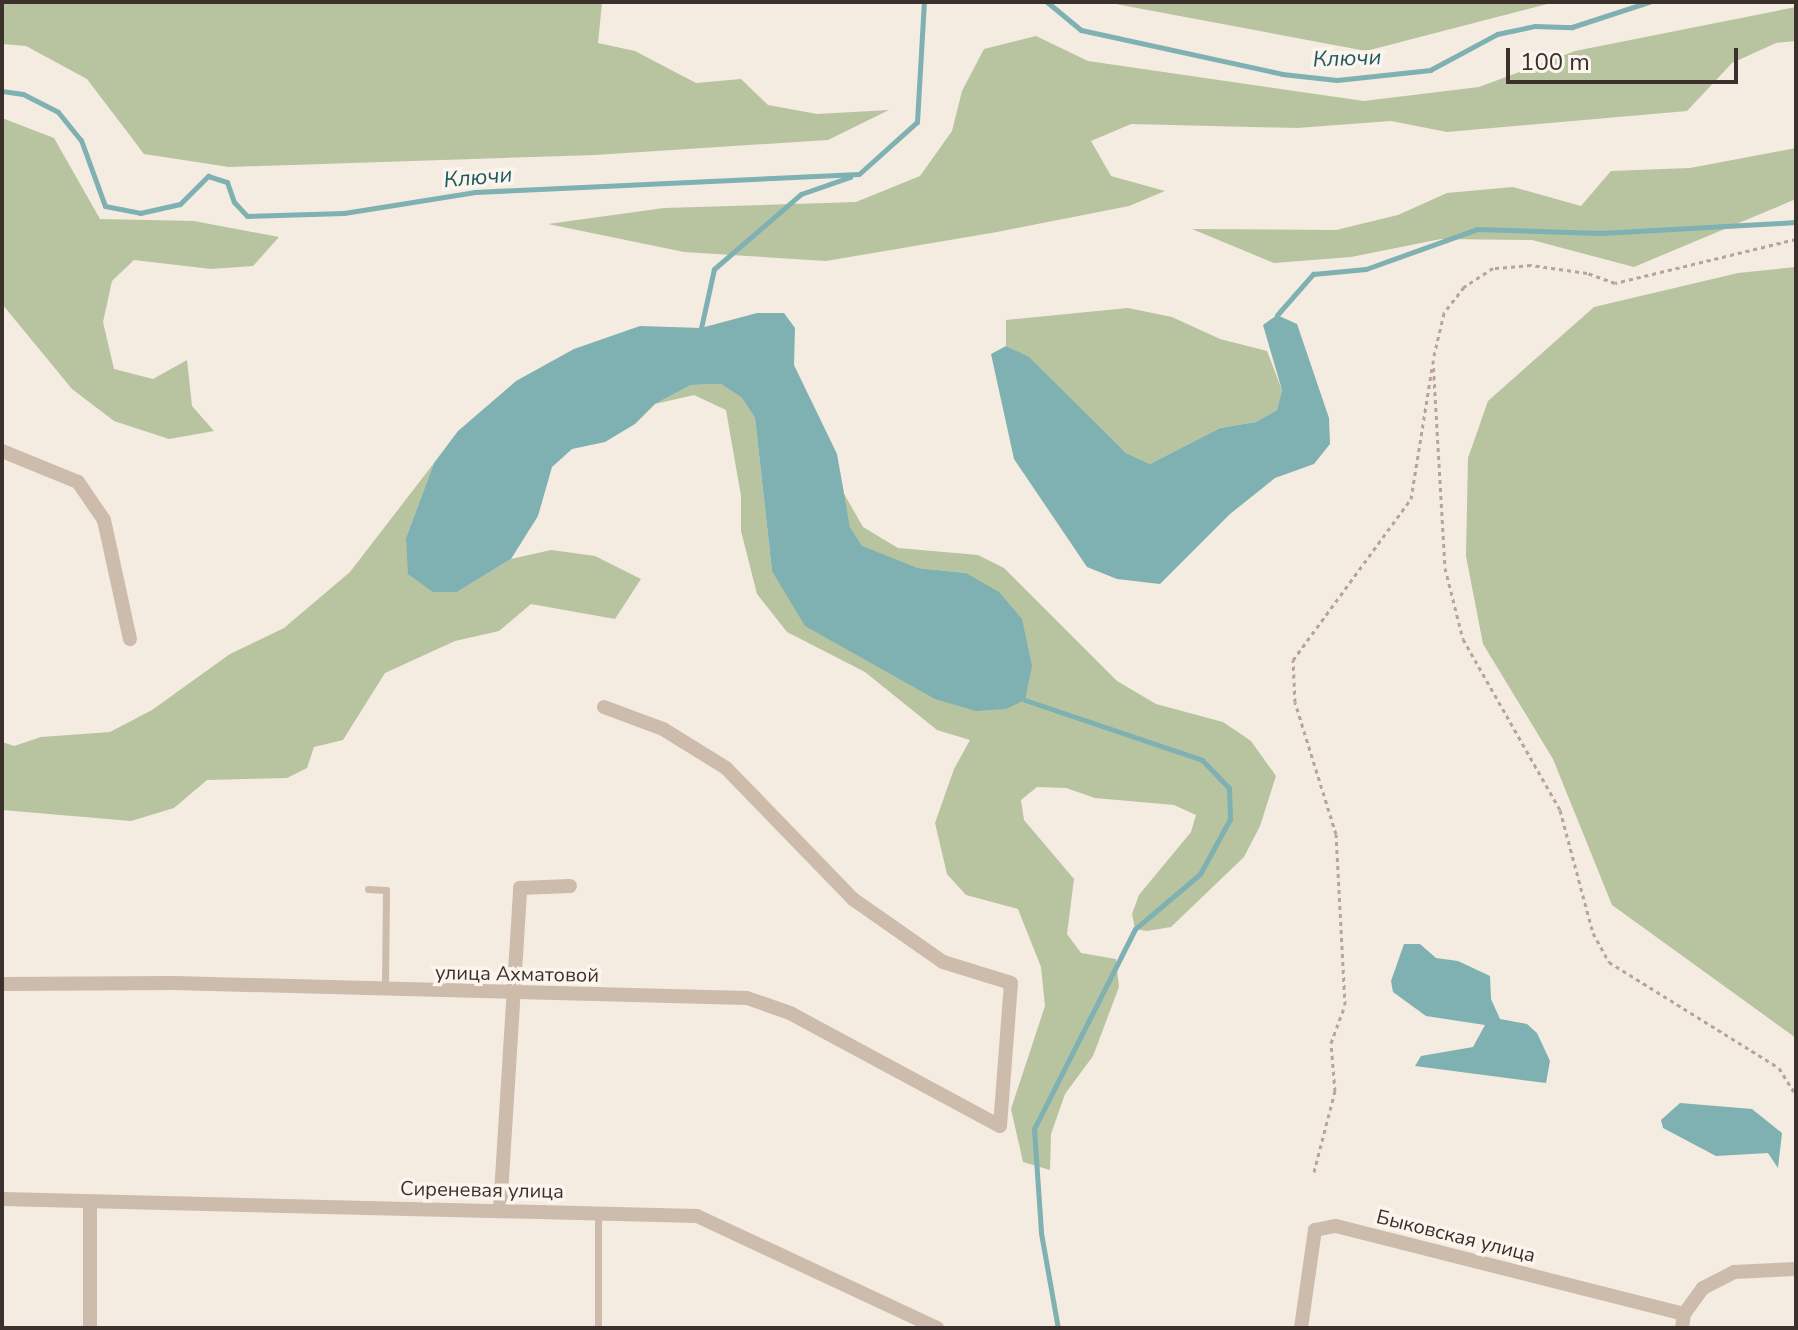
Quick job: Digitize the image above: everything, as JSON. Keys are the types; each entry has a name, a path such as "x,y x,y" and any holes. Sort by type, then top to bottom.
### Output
{"street":[{"path":"2,451 78,482 104,520 130,639"},
{"name":"улица Ахматовой","path":"2,984 747,998 790,1013 1000,1126 1011,983 943,962 853,899 726,768 663,729 604,707"},
{"path":"500,1210 520,888 570,886"},
{"name":"Сиреневая улица","path":"2,1199 90,1204 697,1216 928,1326"},
{"path":"90,1204 90,1328"},
{"name":"Быковская улица","path":"1301,1328 1315,1230 1336,1226 1683,1321"},
{"path":"1683,1321 1703,1288 1734,1272 1796,1269"}],"lane":[{"path":"368,889 386,890 385,990"},
{"path":"598,1213 598,1328"}],"path":[{"path":"1314,1172 1335,1091 1331,1043 1345,1005 1336,834 1295,702 1293,660 1411,499 1433,360 1444,313 1464,287 1493,268 1531,265 1587,273 1615,283 1796,239"},
{"path":"1433,360 1445,568 1463,639 1560,810 1593,933 1609,962 1779,1068 1796,1095"}],"green space":[{"path":"2,2 626,2 602,3 598,43 635,51 696,83 741,79 768,105 817,114 889,110 828,140 595,155 229,167 144,154 87,79 26,46 2,44"},
{"path":"1105,2 1555,2 1366,51"},
{"path":"1796,7 1796,41 1776,43 1732,63 1687,111 1447,132 1391,121 1297,128 1131,124 1091,141 1111,176 1165,191 1129,206 997,232 826,261 684,252 548,224 664,208 856,202 920,176 952,131 962,91 984,49 1036,36 1088,61 1364,101 1479,87 1575,51"},
{"path":"2,118 54,138 100,219 194,221 279,237 253,266 211,269 134,260 112,281 103,322 114,369 153,379 187,360 192,406 214,431 169,439 114,421 72,389 2,304"},
{"path":"1796,148 1796,199 1634,267 1532,240 1441,239 1351,257 1274,263 1192,229 1336,230 1398,215 1447,193 1513,187 1581,206 1611,171 1690,168"},
{"path":"1796,267 1796,1038 1612,905 1553,759 1483,644 1466,556 1468,458 1488,401 1594,307 1738,273"},
{"path":"1128,308 1172,317 1220,339 1267,351 1282,390 1277,410 1256,422 1220,428 1150,464 1126,453 1029,358 1006,346 1006,320"},
{"path":"721,384 742,398 755,418 772,571 966,573 918,568 862,547 850,527 843,492 863,527 898,548 978,555 1004,568 1117,681 1156,704 1223,722 1251,741 1276,776 1260,826 1244,857 1171,927 1147,931 1135,929 1132,914 1139,895 1191,832 1196,815 1174,805 1095,798 1066,788 1037,787 1021,800 1024,820 1074,879 1067,934 1081,953 1116,959 1119,987 1093,1056 1065,1094 1051,1134 1050,1170 1023,1162 1011,1109 1045,1006 1041,967 1018,909 966,895 947,874 935,823 954,769 970,740 937,730 865,672 787,632 757,594 741,531 741,496 726,410 694,395 655,404 691,385"},
{"path":"434,463 406,538 457,592 511,559 551,550 595,556 641,579 615,619 531,604 499,631 455,641 385,673 343,740 314,747 307,768 287,778 207,780 174,808 131,821 2,810 2,742 14,746 41,737 110,732 152,710 230,654 284,628 350,572"}],"water":[{"path":"757,313 784,313 795,328 794,365 837,454 850,527 862,546 918,568 966,573 999,592 1022,619 1032,666 1025,700 1006,709 976,711 935,699 805,626 772,571 755,418 742,398 721,384 691,385 655,404 635,424 605,442 572,449 552,467 538,516 511,559 457,592 433,592 408,574 406,538 434,463 458,431 516,381 574,349 640,326 701,328"},
{"path":"1277,315 1297,324 1329,418 1330,444 1314,464 1275,478 1230,514 1160,584 1117,579 1087,567 1014,459 991,354 1006,346 1029,357 1126,453 1150,464 1220,428 1256,422 1277,410 1282,390 1263,325"},
{"path":"1404,944 1420,944 1436,958 1458,961 1490,976 1491,999 1500,1019 1527,1024 1537,1033 1550,1061 1546,1083 1415,1066 1421,1056 1473,1047 1485,1025 1426,1016 1393,992 1391,981"},
{"path":"1680,1103 1752,1109 1782,1133 1778,1168 1768,1153 1716,1156 1663,1128 1661,1120"}],"waterway":[{"name":"Ключи","path":"2,91 23,94 58,112 81,140 105,206 140,213 180,204 208,176 227,182 234,202 247,216 344,213 475,192 859,174 917,122 924,2"},
{"name":"Ключи","path":"1047,2 1081,30 1282,74 1337,80 1430,70 1497,34 1535,26 1572,27 1649,2"},
{"path":"701,328 714,269 801,194 850,177"},
{"path":"1277,315 1313,274 1366,269 1477,229 1601,233 1796,222"},
{"path":"1025,700 1202,760 1229,788 1230,819 1200,874 1135,929 1034,1129 1041,1233 1058,1328"}]}
